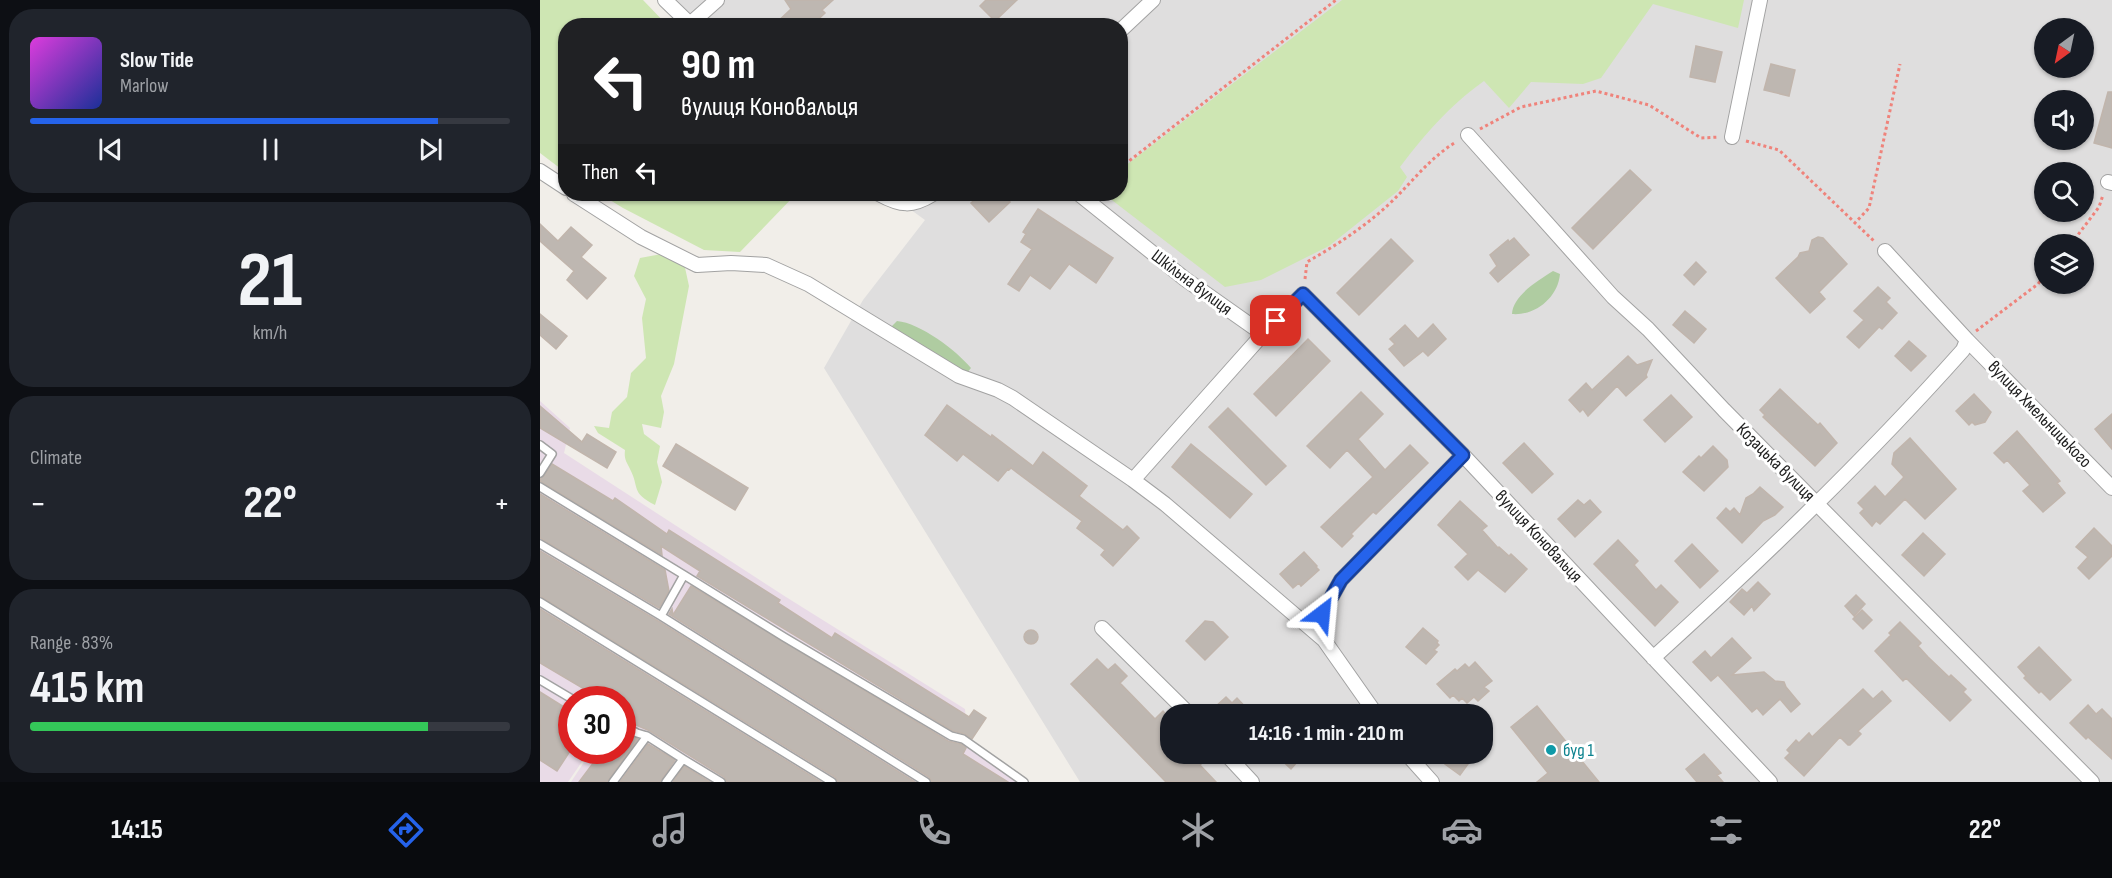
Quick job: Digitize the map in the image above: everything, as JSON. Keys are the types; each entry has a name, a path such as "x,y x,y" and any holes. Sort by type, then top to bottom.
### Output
{"street":[{"path":"664,0 683,18"},
{"path":"698,18 717,0"},
{"path":"1128,23 1153,0"},
{"path":"1732,137 1760,0"},
{"name":"Козацька вулиця","path":"1468,135 1613,297 1648,329 1724,410 2092,782"},
{"path":"540,171 558,183"},
{"path":"585,201 641,237 697,265 731,263 766,265 808,284 959,376 1013,398 1165,504 1324,640 1369,704"},
{"path":"893,201 914,203 918,201"},
{"name":"Шкільна вулиця","path":"1088,201 1185,279 1263,334"},
{"name":"вулиця Хмельницького","path":"1885,251 2112,488"},
{"path":"1133,480 1263,334 1303,294"},
{"name":"вулиця Коновальця","path":"1303,294 1463,455 1770,782"},
{"path":"1653,658 1816,503 1914,405 1964,350 1967,339"},
{"path":"1324,640 1322,614 1341,580 1463,455"},
{"path":"1102,628 1179,704"},
{"path":"1235,764 1252,782"},
{"path":"1416,764 1432,782"}],"lane":[{"path":"540,445 552,454 540,473"},
{"path":"540,487 784,637 951,736 963,739 1024,782"},
{"path":"540,544 661,616 926,782"},
{"path":"661,616 684,574"},
{"path":"540,602 832,782"},
{"path":"540,680 558,691"},
{"path":"636,733 647,736 721,782"},
{"path":"613,782 647,736"},
{"path":"666,782 683,759"}],"path":[{"path":"1128,162 1336,0"},
{"path":"1854,224 1869,208 1900,64"},
{"path":"1303,294 1307,262 1337,245 1387,206 1438,153 1521,107 1596,91 1649,105 1701,138 1732,137 1779,150 1810,178 1854,224 1885,251"},
{"path":"2079,234 2099,207 2110,183"},
{"path":"1967,339 2034,287"}],"shaded area":[{"path":"671,0 2112,0 2112,782 1080,782 824,368 863,300 925,220 899,201 1128,201 1128,18 691,18"},
{"path":"540,401 570,428 564,453 786,597 965,709 968,746 1019,782 571,782 583,764 636,764 636,686 558,686 558,726 540,715"},
{"path":"540,716 558,728 558,764 580,764 568,782 540,782"}],"green space":[{"path":"540,0 643,0 660,18 558,18 558,167 540,153"},
{"path":"1342,0 1744,0 1738,28 1653,4 1601,78 1583,84 1531,82 1509,108 1484,81 1449,110 1400,167 1407,177 1398,191 1329,246 1261,280 1225,287 1113,201 1128,201 1128,164"},
{"path":"612,201 789,201 740,252 704,250"},
{"path":"667,253 684,263 689,286 674,364 661,396 664,412 661,428 642,424 644,434 660,446 657,462 662,482 655,505 639,493 626,460 625,450 598,433 594,426 609,428 612,412 627,397 631,373 646,358 642,318 646,299 634,276 640,258"},
{"path":"1553,271 1560,274 1550,297 1529,312 1512,314 1513,307 1522,294"},
{"path":"897,321 916,327 937,338 971,368 965,375 890,328"}],"building":[{"path":"785,0 833,0 822,10 825,13 820,18 781,18 791,9"},
{"path":"986,0 1017,0 998,18 992,18 980,6"},
{"path":"1696,46 1722,52 1715,82 1690,77"},
{"path":"1771,64 1795,70 1789,96 1764,90"},
{"path":"2108,92 2112,92 2112,148 2094,143"},
{"path":"1630,170 1651,190 1593,249 1572,228"},
{"path":"973,201 1010,202 989,222 971,203"},
{"path":"1038,209 1113,258 1096,283 1069,264 1050,289 1030,275 1019,291 1008,284 1032,249 1021,242 1026,234 1023,232"},
{"path":"540,224 558,241 571,227 592,245 581,257 606,278 587,299 567,280 574,271 540,241"},
{"path":"1818,237 1823,238 1847,264 1819,292 1825,299 1810,313 1776,278 1800,253 1809,251 1812,240"},
{"path":"1514,238 1529,255 1498,282 1490,273 1497,266 1490,255 1508,240 1509,242"},
{"path":"1391,239 1413,261 1359,315 1337,293"},
{"path":"1696,262 1706,272 1694,285 1684,275"},
{"path":"1878,287 1890,298 1886,302 1897,313 1882,329 1879,327 1859,348 1847,337 1864,320 1854,311"},
{"path":"1685,311 1706,329 1694,343 1673,325"},
{"path":"540,314 567,336 556,349 540,335"},
{"path":"1433,324 1446,339 1428,356 1423,351 1404,366 1389,349 1395,344 1390,339 1405,325 1418,339"},
{"path":"1308,339 1330,361 1276,416 1254,394"},
{"path":"1909,341 1926,356 1911,371 1895,356"},
{"path":"1628,356 1637,365 1652,360 1647,377 1626,396 1617,386 1588,416 1583,409 1580,412 1569,400 1586,383 1592,390"},
{"path":"1780,389 1818,425 1820,423 1837,443 1815,466 1763,417 1765,415 1760,410"},
{"path":"1361,392 1383,414 1358,439 1385,470 1410,445 1428,463 1376,514 1373,512 1351,534 1353,536 1342,547 1321,527 1373,477 1347,450 1330,468 1307,446"},
{"path":"1974,394 1991,412 1985,422 1975,425 1972,422 1969,425 1956,411"},
{"path":"1671,395 1692,417 1665,442 1644,420"},
{"path":"947,405 1033,466 1043,452 1087,486 1079,496 1123,530 1127,526 1139,538 1113,566 1101,555 1105,550 1077,528 1082,521 1011,468 998,481 963,454 957,461 925,435"},
{"path":"540,406 582,442 587,434 616,452 607,468 540,428"},
{"path":"1228,408 1286,466 1266,485 1209,427"},
{"path":"2112,414 2112,449 2095,429"},
{"path":"2017,431 2060,481 2057,483 2065,493 2043,512 2023,491 2030,485 2007,460 2004,463 1994,453"},
{"path":"1910,438 1956,489 1925,519 1905,499 1880,524 1876,521 1872,526 1860,513 1864,509 1858,503 1875,486 1885,497 1904,477 1892,464 1894,453"},
{"path":"1524,443 1553,474 1532,493 1503,463"},
{"path":"676,444 748,488 735,510 663,466"},
{"path":"1191,444 1252,494 1230,518 1172,467"},
{"path":"1713,446 1727,460 1728,467 1704,491 1683,472"},
{"path":"552,464 613,501 615,498 667,534 669,530 780,600 778,603 832,638 835,633 969,717 974,710 986,718 972,739 965,734 953,731 697,576 700,571 661,546 662,555 540,481"},
{"path":"1760,487 1783,507 1775,515 1763,521 1742,543 1717,518 1726,508 1730,512 1734,508 1740,515 1746,498"},
{"path":"540,494 665,570 669,591 659,608 540,538"},
{"path":"1578,500 1584,505 1590,500 1601,512 1575,537 1558,519"},
{"path":"1460,501 1487,526 1482,530 1498,548 1509,556 1511,554 1527,569 1505,592 1478,570 1468,580 1455,567 1468,554 1438,525"},
{"path":"2094,528 2112,546 2112,556 2089,579 2078,568 2088,557 2076,547"},
{"path":"1923,533 1945,554 1924,576 1902,555"},
{"path":"1618,540 1638,561 1634,565 1656,590 1661,585 1678,602 1655,626 1594,564"},
{"path":"1692,544 1718,571 1700,588 1675,561"},
{"path":"540,551 658,621 915,782 838,782 835,777 540,596"},
{"path":"1304,552 1319,570 1301,586 1299,583 1293,588 1280,574"},
{"path":"1758,582 1770,594 1754,611 1752,606 1744,615 1730,602 1742,589 1747,593"},
{"path":"691,586 948,741 961,744 966,748 963,754 1008,782 932,782 929,777 669,614 672,609 673,615"},
{"path":"1856,595 1865,604 1854,616 1845,606"},
{"path":"540,609 821,782 727,782 724,777 650,731 636,725 636,686 579,686 540,663"},
{"path":"1862,610 1872,620 1863,629 1853,619"},
{"path":"1205,621 1213,622 1228,637 1205,660 1186,641"},
{"path":"1900,622 1921,643 1918,646 1928,657 1966,689 1963,692 1971,700 1950,721 1906,678 1903,681 1875,651"},
{"path":"1423,628 1438,641 1439,645 1434,650 1437,652 1426,664 1406,647"},
{"path":"1031,630 1036,632 1038,637 1036,642 1031,644 1026,642 1024,637 1026,632"},
{"path":"1732,638 1751,658 1732,675 1764,672 1775,681 1784,682 1800,704 1791,712 1780,699 1763,715 1757,708 1752,712 1718,675 1711,681 1693,662 1705,651 1711,658"},
{"path":"2039,647 2071,680 2050,700 2024,678 2026,676 2018,667"},
{"path":"1097,659 1108,670 1115,664 1127,676 1120,683 1155,719 1160,714 1160,764 1201,764 1216,782 1166,782 1071,684"},
{"path":"1475,662 1492,681 1484,687 1489,691 1478,701 1474,697 1467,703 1462,698 1459,701 1453,695 1450,698 1437,684 1455,669 1457,671 1465,664 1469,668"},
{"path":"1863,689 1873,699 1882,691 1891,701 1858,731 1861,734 1850,745 1840,737 1804,776 1785,758 1790,753 1787,750 1796,740 1799,743 1809,733 1812,737"},
{"path":"540,692 558,703 558,764 562,764 557,771 540,760"},
{"path":"1226,697 1232,703 1237,698 1243,704 1218,704"},
{"path":"2088,705 2096,714 2102,709 2112,719 2112,759 2070,723"},
{"name":"буд 1","path":"1537,706 1599,782 1537,782 1548,773 1511,727"},
{"path":"648,744 675,760 660,782 620,782 633,764 636,764 636,760"},
{"path":"1704,754 1721,773 1717,775 1723,782 1697,782 1686,769"},
{"path":"592,764 620,764 607,782 579,782"},
{"path":"1286,764 1295,764 1291,769"},
{"path":"1445,764 1468,764 1460,775"},
{"path":"684,766 710,782 673,782"}],"place":[{"name":"буд 1","path":"1551,750"}],"route":[{"path":"1276,321 1303,294 1463,455 1341,580 1322,614"}]}
